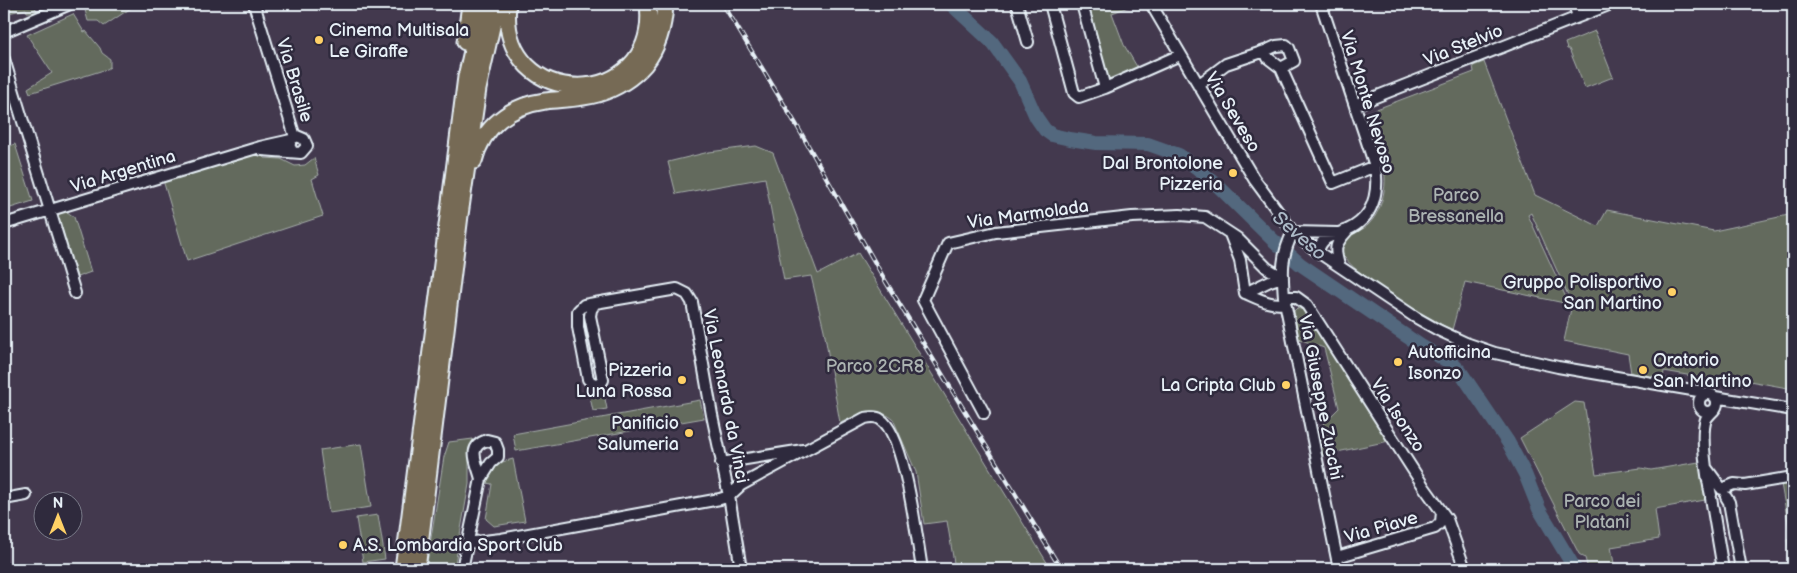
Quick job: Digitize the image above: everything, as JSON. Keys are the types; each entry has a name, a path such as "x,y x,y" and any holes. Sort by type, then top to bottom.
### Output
{"highway":[{"path":"457,149 455,108 470,4"},
{"path":"403,569 466,77 485,4"},
{"path":"417,569 460,216 478,89 497,4"},
{"path":"508,4 507,17 510,39 519,56 534,73 552,82 574,87 595,85 615,78 631,66 642,49 648,30 650,15 648,4"},
{"path":"653,54 658,32 658,4"},
{"path":"460,216 477,151 495,122 510,111 526,105 596,95 618,87 637,74 653,54 662,33 665,4"}],"street":[{"path":"4,32 70,4"},
{"name":"Via Brasile","path":"254,4 293,139"},
{"path":"1017,4 1028,42"},
{"path":"1050,4 1074,93 1079,96 1105,88 1180,55"},
{"path":"1082,4 1105,88"},
{"name":"Via Seveso","path":"1150,4 1254,179 1293,232 1318,252 1415,317 1466,343 1495,353 1558,367 1688,390 1708,405 1731,399 1793,410"},
{"name":"Via Monte Nevoso","path":"1318,252 1324,250 1364,218 1374,202 1377,183 1375,166 1321,4"},
{"path":"1574,4 1578,17"},
{"name":"Via Stelvio","path":"1355,105 1611,4"},
{"path":"1198,85 1226,64 1276,46 1286,45 1294,61 1282,68"},
{"path":"1265,51 1268,58 1282,68 1333,184 1375,166"},
{"path":"4,59 75,293"},
{"path":"300,136 304,139 305,150 297,154 292,151 290,148 293,139 300,136"},
{"name":"Via Argentina","path":"4,224 293,139"},
{"name":"Via Argentina","path":"251,150 292,151"},
{"name":"Via Marmolada","path":"984,413 923,300 948,242 996,232 1132,217 1180,215 1205,217 1237,238 1266,268 1282,277"},
{"path":"1293,232 1338,237 1336,251 1339,265"},
{"name":"Via Giuseppe Zucchi","path":"1293,232 1287,243 1283,260 1284,300 1339,569"},
{"path":"1230,234 1240,260 1245,293 1282,277"},
{"name":"Via Leonardo da Vinci","path":"595,303 677,289 687,294 692,302 741,569"},
{"name":"Via Isonzo","path":"1245,293 1277,305 1284,300 1296,297 1307,305 1447,519 1465,569"},
{"path":"595,303 590,316 603,380 602,382 592,384 588,380 578,327 578,311 584,305 595,303"},
{"path":"1708,405 1704,433 1706,476 1723,569"},
{"path":"466,543 501,539 720,499 729,496 741,485 865,418 879,418 890,430 905,468 922,569"},
{"path":"721,463 809,449"},
{"path":"1707,469 1729,502 1741,569"},
{"path":"1711,497 1714,489 1724,493 1745,484 1793,477"},
{"path":"462,569 481,479"},
{"path":"4,499 26,495"},
{"name":"Via Piave","path":"1435,528 1441,522 1442,512"},
{"name":"Via Piave","path":"1337,556 1435,528 1446,530 1452,535"}],"green space":[{"path":"4,4 34,4 37,12 27,12 26,9 4,14"},
{"path":"92,4 137,4 104,26 98,21 88,21 85,10"},
{"path":"1087,4 1136,4 1112,13 1124,45 1139,70 1109,82"},
{"path":"73,14 84,32 86,31 102,53 110,59 110,67 30,93 28,88 52,73 27,35"},
{"path":"1595,31 1613,77 1585,88 1565,43"},
{"name":"Parco Bressanella","path":"1484,62 1535,195 1598,226 1607,210 1714,231 1793,214 1793,389 1744,380 1744,385 1664,371 1663,378 1631,373 1628,354 1564,341 1572,304 1531,213 1528,215 1569,304 1465,282 1452,330 1372,282 1346,259 1341,250 1341,245 1351,235 1365,228 1374,218 1379,210 1384,191 1383,162 1366,113 1474,72 1473,66"},
{"path":"15,144 33,201 4,210 4,148"},
{"name":"Parco 2CR8","path":"756,146 773,153 818,274 858,253 1051,569 955,569 947,521 924,524 916,472 893,419 887,415 874,412 840,423 824,330 811,276 784,280 765,178 676,194 668,162 709,152"},
{"path":"261,153 264,158 281,159 295,166 305,165 314,158 319,175 312,179 323,216 187,261 163,180"},
{"path":"66,211 74,217 91,272 77,277 58,216"},
{"path":"1297,308 1303,310 1389,441 1323,455 1318,429 1339,408 1324,348 1299,339 1294,311"},
{"path":"604,394 607,409 593,411 590,397"},
{"path":"700,400 704,418 516,451 513,434"},
{"name":"Parco dei Platani","path":"1575,402 1584,403 1596,474 1641,468 1651,470 1699,462 1705,500 1655,509 1659,539 1611,547 1615,569 1588,569 1585,558 1579,554 1520,438"},
{"path":"473,439 469,453 469,484 454,569 426,569 444,457 449,442"},
{"path":"361,444 371,507 329,513 320,450"},
{"path":"513,459 525,521 494,526 486,519 492,484 486,483 486,475 495,464"},
{"path":"1793,482 1792,569 1787,540 1791,539 1781,484"},
{"path":"378,515 385,559 363,562 356,518"}],"waterway":[{"name":"Seveso","path":"951,4 992,42 1020,81 1036,117 1045,130 1052,135 1096,143 1148,144 1179,155 1215,183 1300,264 1421,346 1454,365 1508,442 1525,474 1539,509 1575,569"}],"railway":[{"path":"723,4 797,126 886,282 1061,569"}],"place":[{"name":"Cinema Multisala Le Giraffe","path":"319,40"},
{"name":"Dal Brontolone Pizzeria","path":"1233,173"},
{"name":"Gruppo Polisportivo San Martino","path":"1672,292"},
{"name":"Autofficina Isonzo","path":"1398,362"},
{"name":"Oratorio San Martino","path":"1643,370"},
{"name":"Pizzeria Luna Rossa","path":"682,380"},
{"name":"La Cripta Club","path":"1286,385"},
{"name":"Panificio Salumeria","path":"689,433"},
{"name":"A.S. Lombardia Sport Club","path":"343,545"}]}
